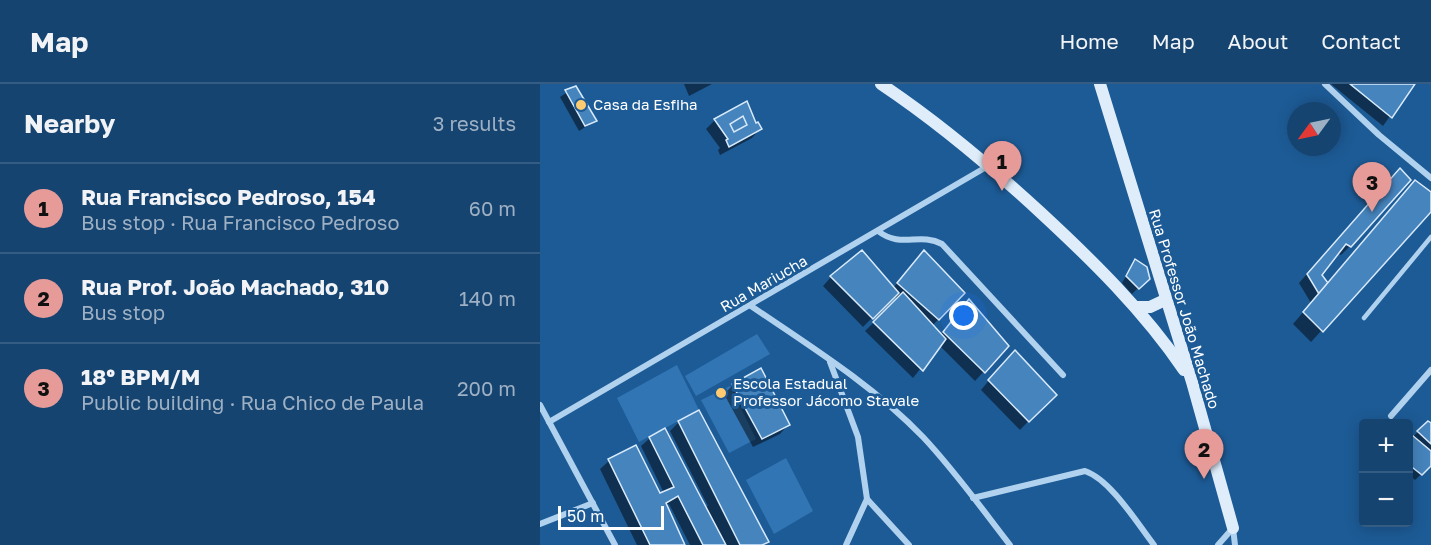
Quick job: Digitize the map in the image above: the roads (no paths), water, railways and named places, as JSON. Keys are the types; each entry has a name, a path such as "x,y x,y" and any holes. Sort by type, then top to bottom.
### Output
{"street":[{"path":"881,84 951,134 989,165 1103,271 1137,308 1192,382"},
{"name":"Rua Professor João Machado","path":"1100,84 1192,382 1233,528 1235,545"},
{"path":"1325,84 1430,176"},
{"name":"Rua Mariucha","path":"549,422 989,165"},
{"path":"878,231 887,238 898,241 933,239 942,244 1063,375"},
{"path":"1137,308 1150,307 1165,300"},
{"path":"751,306 880,399 923,438 1010,545"},
{"path":"830,361 858,437 867,499 846,545"},
{"path":"1391,416 1431,370"},
{"path":"540,405 615,545"},
{"path":"973,498 1085,471 1093,474 1107,486 1154,545"},
{"path":"867,499 909,545"},
{"path":"540,525 593,503"},
{"path":"1218,545 1233,528"}],"lane":[{"path":"1364,318 1431,237"}],"place":[{"name":"Casa da Esfiha","path":"581,105"},
{"name":"Rua Francisco Pedroso, 154","path":"1002,191"},
{"name":"18º BPM/M","path":"1372,212"},
{"name":"Escola Estadual Professor Jácomo Stavale","path":"721,393"},
{"name":"Rua Prof. João Machado, 310","path":"1204,479"}]}
